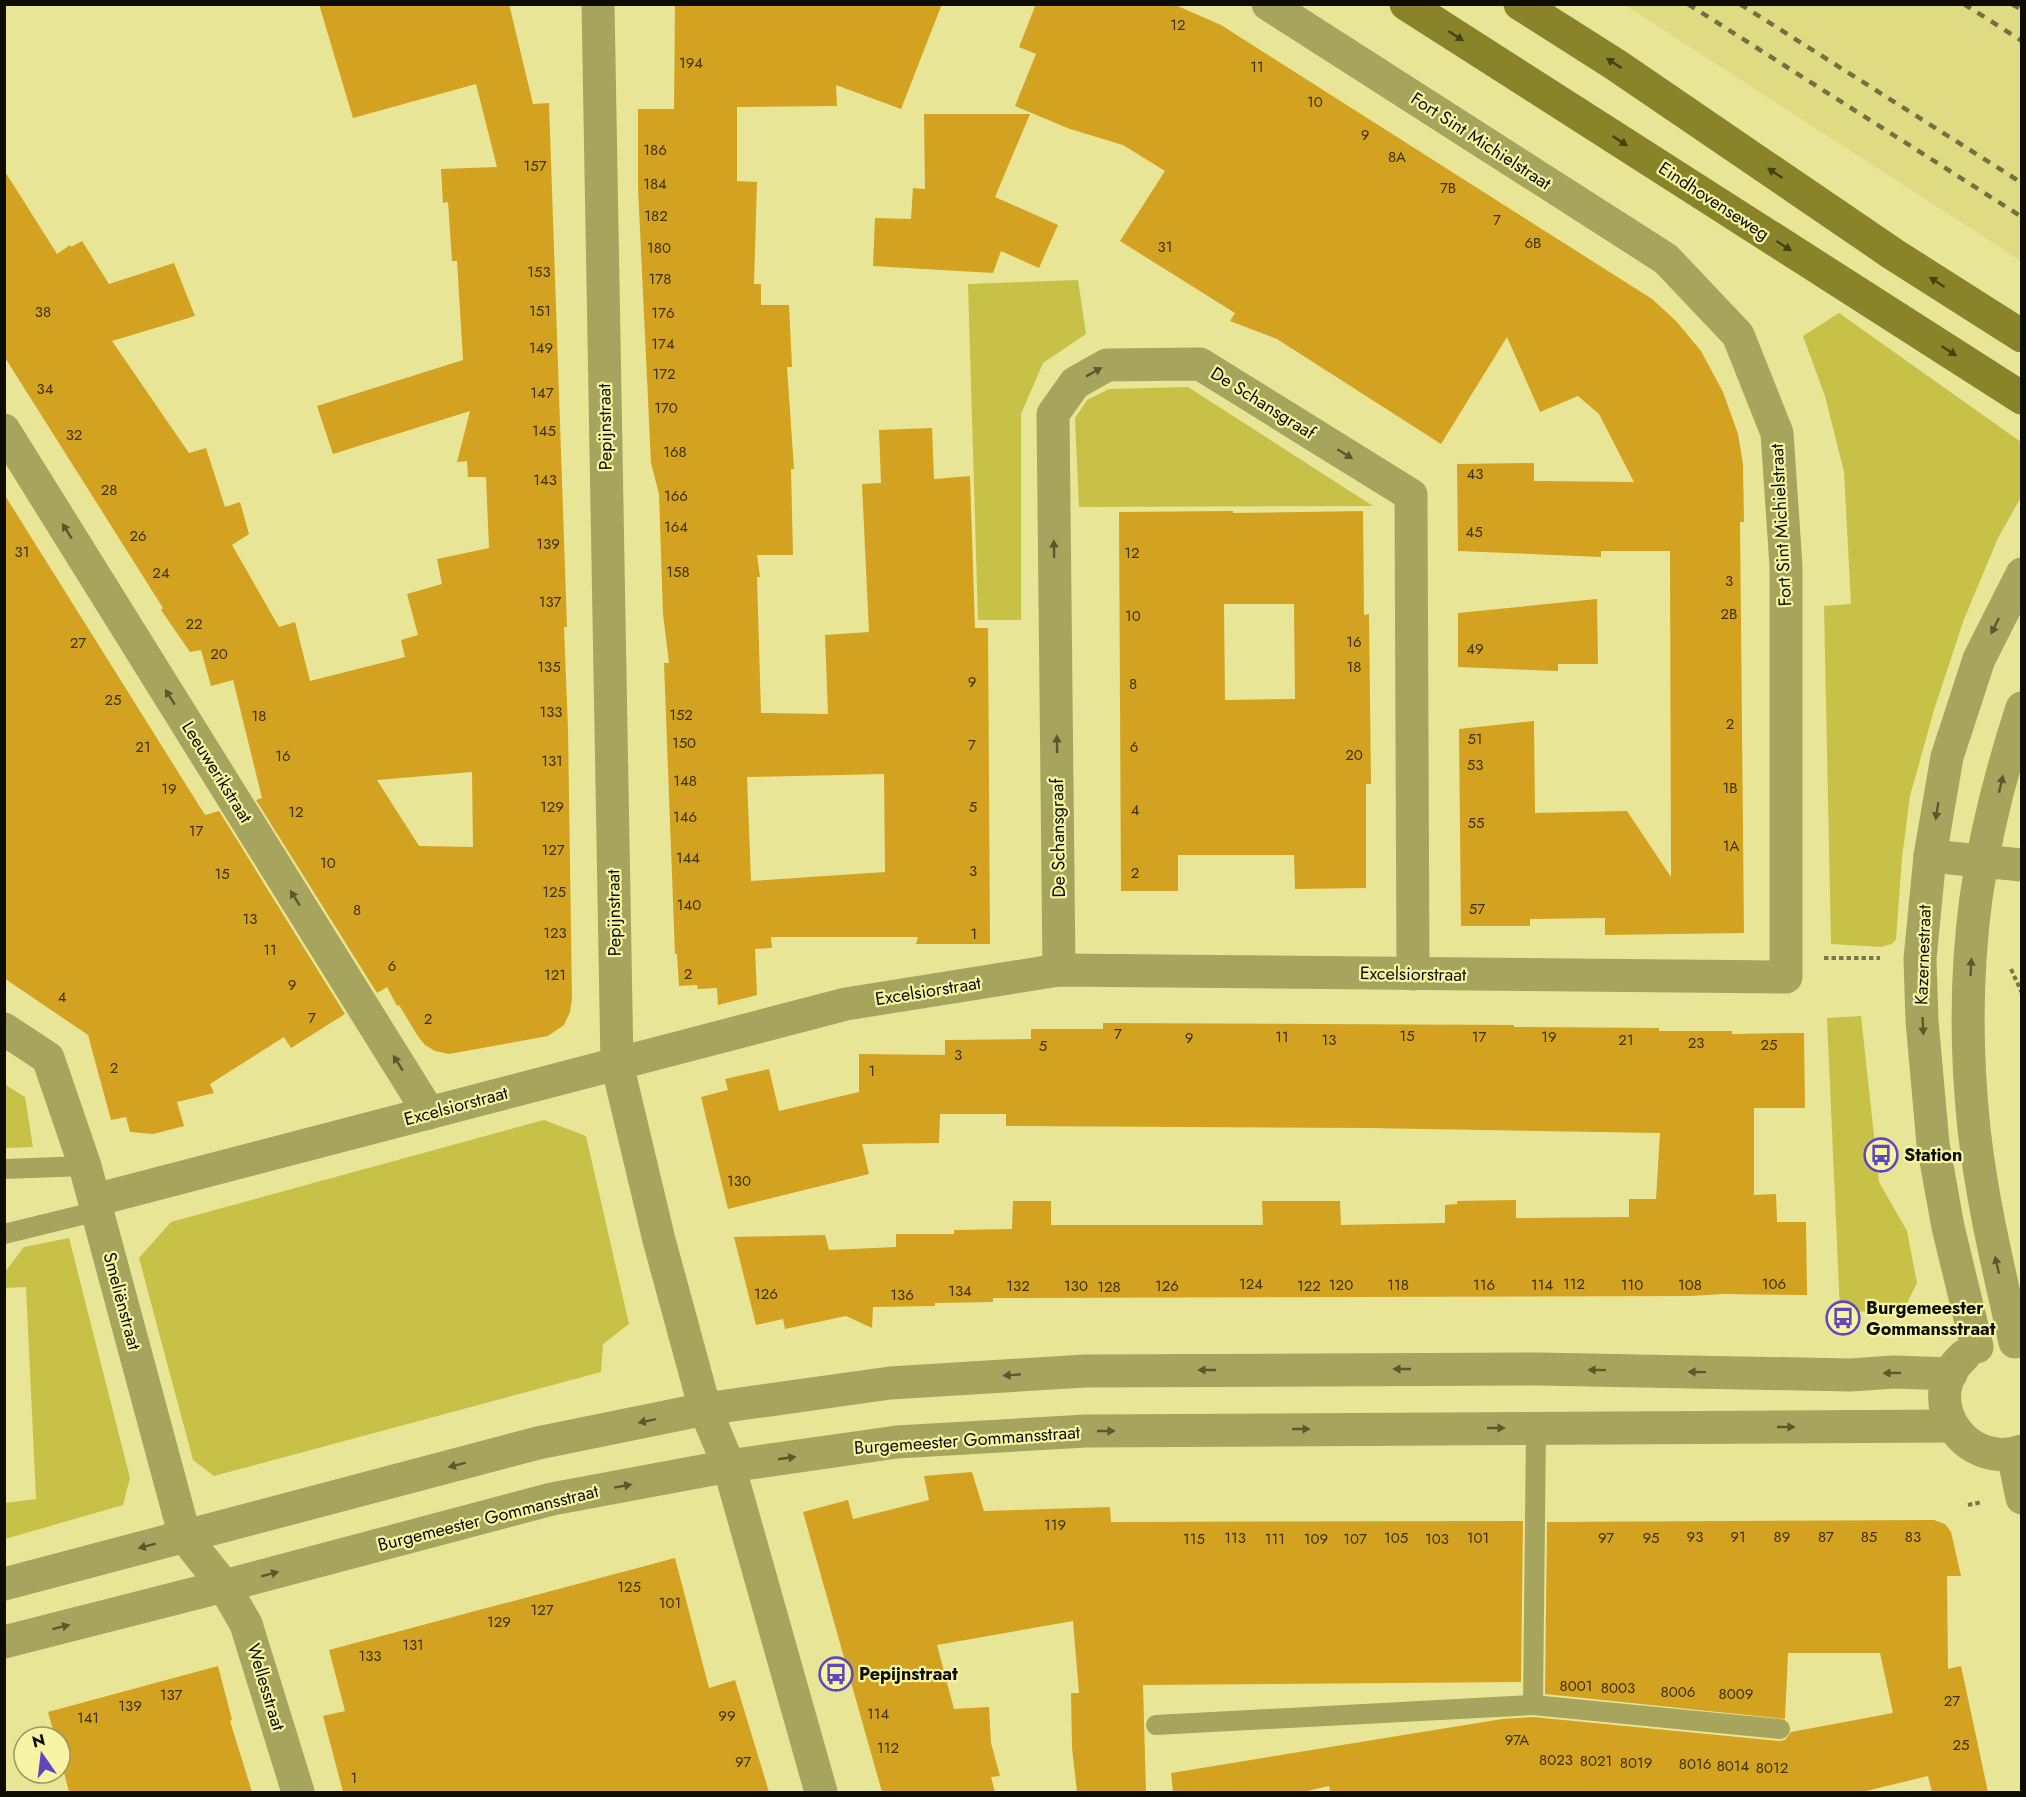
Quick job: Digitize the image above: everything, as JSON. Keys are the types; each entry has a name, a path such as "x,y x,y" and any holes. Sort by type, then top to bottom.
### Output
{"main road":[{"name":"Eindhovenseweg","path":"1406,4 2022,398"},
{"path":"1520,4 1616,64 1893,254 2022,336"}],"street":[{"name":"Pepijnstraat","path":"598,4 617,1064 660,1240 705,1409 729,1466 821,1792"},
{"name":"Fort Sint Michielstraat","path":"1268,4 1666,259 1738,335 1777,432 1786,566 1786,977"},
{"name":"De Schansgraaf","path":"1059,970 1053,414 1075,382 1107,365 1200,364 1411,495 1413,974"},
{"name":"Leeuwerikstraat","path":"4,430 429,1113"},
{"name":"Kazernestraat","path":"1977,1347 1936,1168 1928,1104 1920,959 1930,856 1940,790 1956,726 1979,659 2022,574"},
{"path":"2022,708 2011,742 1982,861 1976,899 1968,1024 1974,1131 1987,1221 2018,1344 1995,1342 1977,1347 1960,1359 1946,1386 1945,1399 1952,1426 1958,1435 1975,1449 1999,1455 2017,1453 2022,1498"},
{"path":"1930,856 2022,865"},
{"name":"Excelsiorstraat","path":"96,1205 429,1113 846,1004 1059,970 1786,977"},
{"name":"Smeliënstraat","path":"4,1029 48,1058 85,1166 185,1537 224,1586"},
{"path":"4,1584 538,1443 705,1409 890,1383 1084,1371 1538,1369 1951,1374"},
{"name":"Burgemeester Gommansstraat","path":"4,1642 552,1499 729,1466 897,1442 1086,1431 1952,1426"},
{"name":"Wellesstraat","path":"224,1586 246,1624 298,1792"}],"lane":[{"path":"4,1169 85,1166"},
{"path":"4,1234 96,1205"},
{"path":"1533,1705 1536,1428"},
{"path":"1156,1725 1533,1705 1780,1729"}],"shaded area":[{"path":"1625,5 2021,5 2021,261"},
{"path":"1078,280 1086,334 1043,363 1021,414 1021,620 978,620 968,284"},
{"path":"1839,313 2021,442 2021,497 1998,538 1964,619 1934,710 1910,796 1902,858 1896,939 1892,944 1881,947 1831,944 1824,606 1851,604 1844,472 1825,396 1803,336"},
{"path":"1188,387 1373,506 1079,507 1075,418 1087,400 1109,389"},
{"path":"1861,1016 1879,1182 1907,1231 1917,1283 1904,1309 1898,1311 1840,1312 1827,1018"},
{"path":"4,1084 25,1097 33,1147 5,1148"},
{"path":"544,1120 586,1136 629,1324 603,1344 601,1372 214,1476 193,1460 139,1258 171,1222"},
{"path":"69,1238 130,1478 123,1505 5,1539 5,1503 36,1499 26,1287 5,1288 5,1272 24,1247"}],"building":[{"path":"319,4 509,4 533,104 549,103 567,627 564,627 568,729 572,999 570,1012 564,1025 548,1036 449,1054 435,1051 425,1045 399,1005 397,1006 387,987 377,993 256,800 262,798 233,680 211,686 201,650 190,652 161,610 163,608 4,356 4,170 57,254 70,245 71,247 82,241 109,284 174,263 195,316 112,341 189,453 206,448 225,507 240,502 249,534 232,545 279,627 295,622 310,681 405,657 401,640 418,635 407,594 442,584 437,559 489,548 486,477 468,477 467,461 457,462 470,411 333,454 317,406 463,360 457,261 452,261 448,202 443,203 441,169 497,167 476,84 353,118","holes":["472,772 473,847 419,846 377,780"]},
{"path":"675,4 942,4 901,109 836,85 837,106 737,107 737,181 757,182 754,284 761,284 761,305 789,305 792,367 787,367 794,469 791,469 793,555 757,555 760,577 757,577 761,713 828,714 825,635 869,632 862,484 881,483 879,430 932,428 934,479 970,476 975,628 988,628 990,944 916,944 918,937 771,937 772,948 755,949 757,995 718,1005 717,988 698,989 697,985 679,986 677,954 675,954 664,663 669,663 663,614 659,494 651,463 638,187 638,109 674,109","holes":["884,774 885,872 751,881 747,777"]},
{"path":"1036,4 1173,4 1221,25 1652,299 1676,321 1701,351 1723,392 1738,434 1743,464 1744,522 1740,522 1744,933 1605,935 1605,918 1530,919 1530,926 1461,926 1459,729 1534,721 1535,813 1627,811 1671,877 1670,551 1601,551 1601,557 1458,551 1457,464 1534,463 1534,481 1634,482 1599,414 1578,396 1540,412 1507,337 1441,444 1277,339 1230,321 1235,313 1120,241 1165,171 1123,145 1070,129 1015,106 1036,54 1019,47"},
{"path":"924,114 1030,114 995,197 1058,225 1039,268 1001,251 993,273 873,266 875,218 911,219 913,188 925,189"},
{"path":"4,494 205,815 219,811 345,1014 291,1048 284,1037 210,1084 214,1093 177,1102 184,1126 153,1134 130,1132 126,1117 111,1120 88,1035 4,978"},
{"path":"1363,511 1364,615 1369,614 1371,784 1366,784 1366,888 1295,889 1294,855 1178,855 1178,891 1121,891 1119,512","holes":["1224,604 1294,604 1295,699 1225,700"]},
{"path":"1597,599 1598,664 1558,664 1558,671 1458,667 1458,613"},
{"path":"1103,1023 1514,1025 1514,1027 1659,1028 1659,1031 1732,1031 1732,1034 1804,1033 1805,1108 1754,1108 1754,1195 1776,1194 1777,1222 1806,1222 1807,1295 993,1298 993,1302 873,1307 872,1328 846,1316 785,1329 783,1319 756,1325 734,1237 825,1235 829,1250 896,1247 896,1234 954,1234 954,1230 1012,1229 1013,1201 1051,1201 1051,1225 1263,1225 1262,1201 1340,1201 1341,1225 1445,1223 1445,1205 1457,1204 1457,1201 1516,1200 1516,1218 1629,1217 1629,1199 1656,1199 1660,1133 1369,1128 1006,1126 1006,1114 940,1114 939,1143 862,1144 869,1174 728,1209 701,1097 728,1090 725,1079 769,1069 779,1111 859,1092 859,1054 945,1055 945,1040 1031,1039 1031,1029 1103,1029"},
{"path":"972,1472 984,1511 1110,1507 1111,1522 1523,1521 1521,1682 1143,1685 1146,1792 1077,1792 1072,1748 1071,1693 1079,1693 1073,1621 937,1645 954,1709 989,1707 991,1743 1000,1776 991,1777 995,1792 882,1792 803,1512 848,1500 853,1519 929,1500 924,1476"},
{"path":"1934,1520 1945,1524 1951,1532 1961,1576 1947,1576 1948,1669 1961,1666 1988,1792 1932,1792 1928,1776 1862,1792 1330,1792 1329,1786 1303,1792 1173,1792 1171,1773 1502,1719 1533,1717 1779,1741 1785,1740 1791,1732 1893,1713 1880,1653 1788,1653 1785,1719 1545,1694 1547,1522"},
{"path":"675,1558 709,1688 735,1680 769,1792 343,1792 323,1716 345,1711 329,1650"},
{"path":"218,1666 232,1720 230,1721 252,1792 69,1792 67,1785 72,1785 72,1725 52,1725 48,1712"}],"railway":[{"path":"1688,4 2022,217"},
{"path":"1740,4 2022,183"},
{"path":"1964,4 2022,41"},
{"path":"2012,4 2022,10"}],"place":[{"name":"Station","path":"1881,1155"},
{"name":"Burgemeester Gommansstraat","path":"1843,1318"},
{"name":"Pepijnstraat","path":"836,1674"}]}
